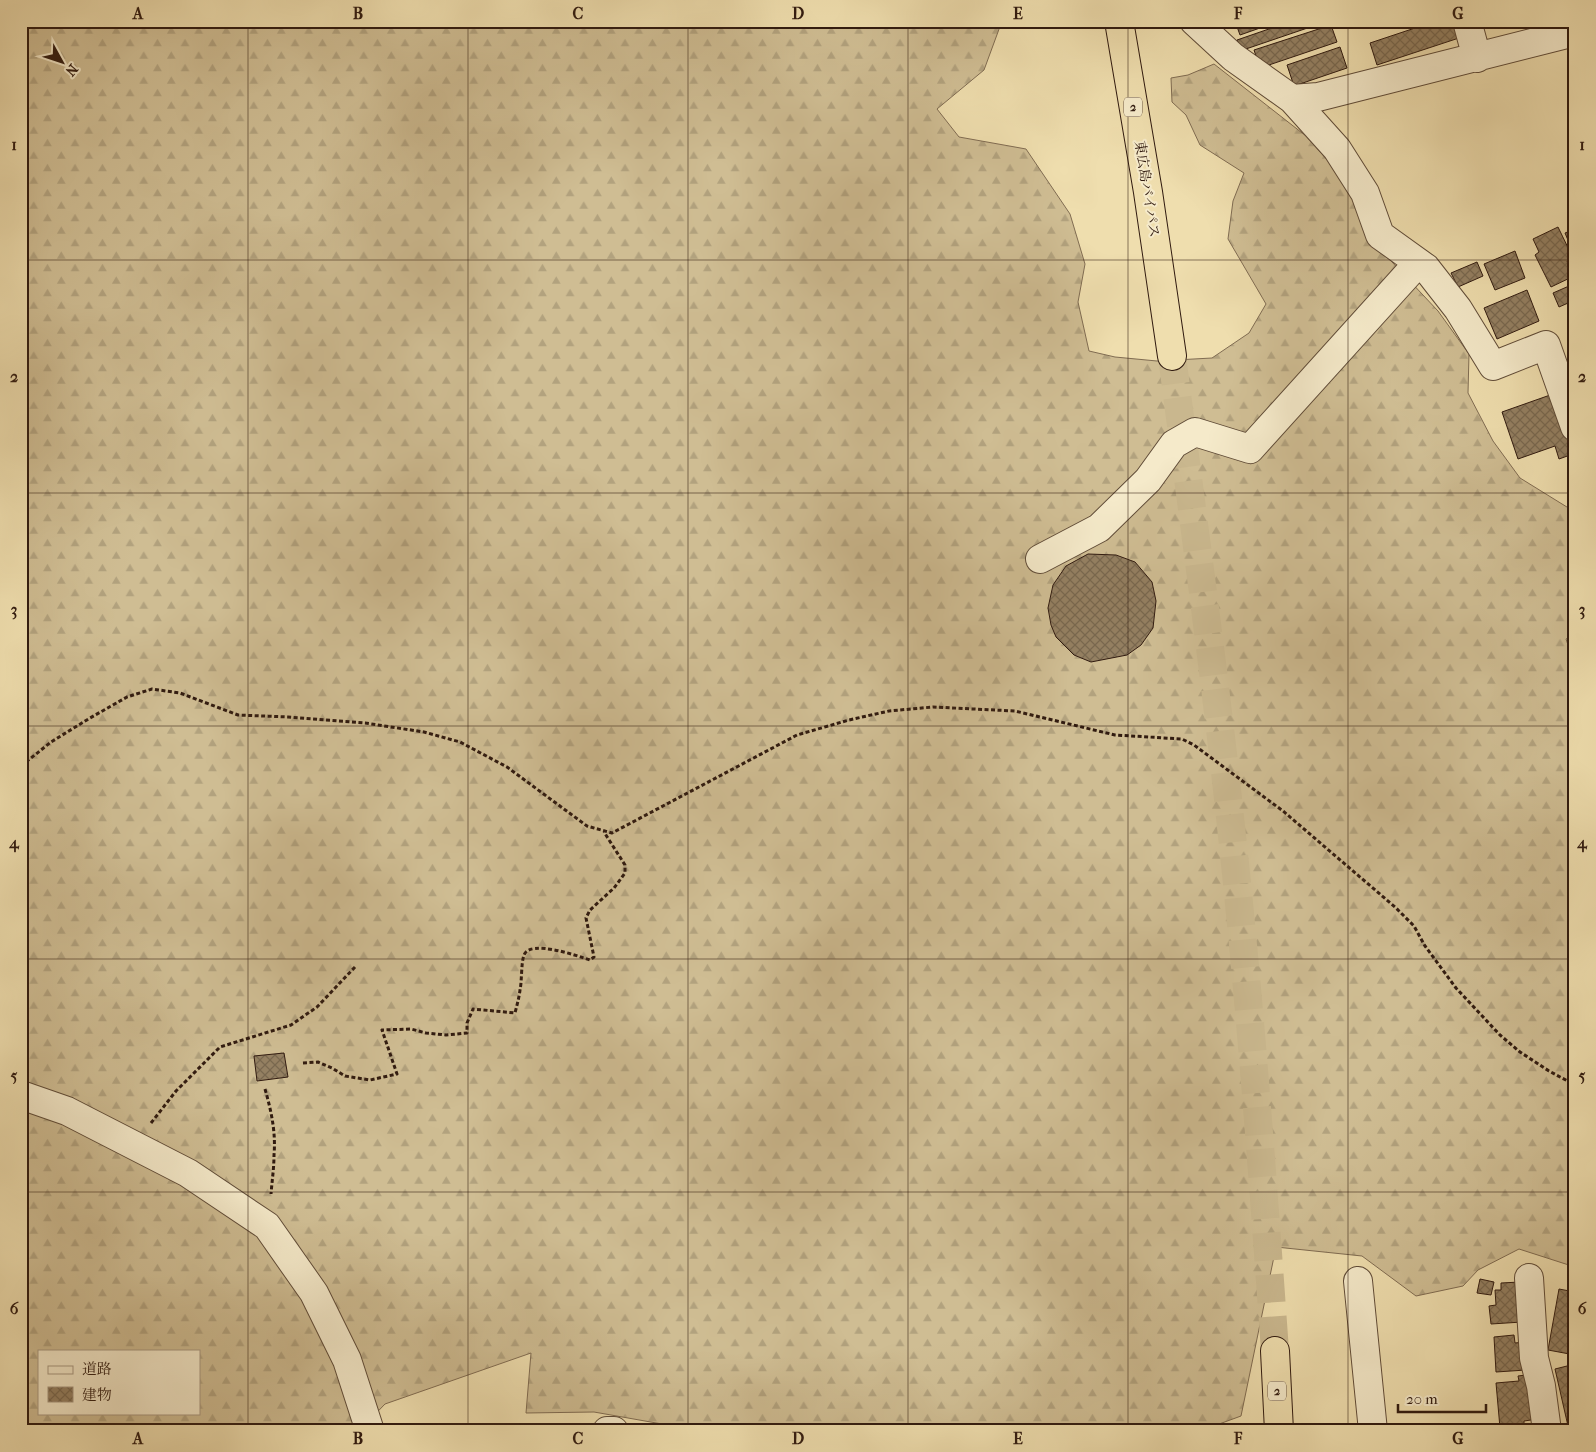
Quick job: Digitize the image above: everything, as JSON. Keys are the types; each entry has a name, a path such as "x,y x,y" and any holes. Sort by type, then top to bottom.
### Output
{"highway":[{"name":"東広島バイパス","path":"1118,21 1148,192 1172,356"},
{"name":"2","path":"1275,1351 1279,1431"}],"street":[{"path":"1194,21 1233,57 1292,99 1337,149 1365,193 1380,235 1426,268 1458,309 1493,366 1546,345 1575,427"},
{"path":"1467,21 1477,58"},
{"path":"1292,99 1318,98 1575,32"},
{"path":"1040,560 1099,528 1148,480 1174,444 1195,432 1250,449 1418,263"},
{"path":"21,1095 67,1111 188,1173 267,1226 314,1292 347,1360 370,1431"},
{"path":"1529,1278 1534,1358 1547,1431"},
{"path":"1358,1281 1373,1431"},
{"path":"606,1431 614,1431"}],"path":[{"path":"21,766 51,742 90,718 127,697 152,689 180,693 238,715 288,716 365,723 424,732 460,742 507,767 587,826 612,833 797,735 889,711 933,707 1015,711 1052,718 1115,735 1182,739 1194,745 1284,811 1394,907 1414,926 1425,946 1456,988 1500,1035 1520,1052 1575,1085"},
{"path":"303,1063 318,1062 345,1076 370,1080 397,1074 382,1030 410,1029 446,1035 467,1033 467,1023 473,1009 515,1013 520,991 524,955 528,950 538,948 549,949 590,960 594,957 586,918 590,910 614,888 625,873 625,865 604,832"},
{"path":"133,1145 176,1091 220,1047 291,1025 317,1007 355,967"},
{"path":"261,1223 271,1211 274,1155 271,1113 265,1089"}],"green space":[{"path":"21,21 1002,21 984,70 937,109 959,137 1026,149 1070,214 1085,264 1078,302 1089,351 1115,357 1157,361 1212,358 1249,333 1266,304 1228,239 1233,201 1244,173 1200,145 1186,115 1172,102 1171,78 1188,75 1214,64 1306,136 1346,181 1392,262 1438,311 1469,354 1468,393 1493,441 1520,478 1575,512 1575,634 1566,639 1575,666 1575,1267 1519,1249 1478,1270 1463,1286 1416,1296 1362,1256 1276,1247 1241,1416 1200,1431 722,1431 662,1424 594,1412 526,1413 531,1353 385,1404 359,1431 21,1431"}],"building":[{"path":"1235,21 1280,21 1240,35"},
{"path":"1292,21 1328,21 1240,51 1237,40"},
{"path":"1436,21 1457,21 1462,37 1377,65 1370,43"},
{"path":"1331,25 1337,42 1260,68 1254,50"},
{"path":"1340,47 1347,68 1294,86 1287,65"},
{"path":"1558,227 1573,258 1567,261 1574,276 1551,287 1535,255 1539,252 1533,239"},
{"path":"1575,229 1575,257 1565,233"},
{"path":"1515,251 1525,278 1495,290 1484,264"},
{"path":"1477,262 1483,276 1458,287 1451,273"},
{"path":"1569,286 1575,300 1559,307 1553,293"},
{"path":"1527,290 1539,321 1497,339 1484,308"},
{"path":"1553,394 1573,454 1559,459 1555,446 1518,459 1502,412"},
{"path":"1088,554 1116,555 1135,562 1152,582 1156,601 1153,628 1141,645 1127,655 1091,662 1074,655 1056,637 1051,625 1048,608 1053,585 1066,566"},
{"path":"284,1053 288,1077 257,1081 254,1056"},
{"path":"1480,1279 1494,1282 1491,1295 1477,1293"},
{"path":"1520,1282 1522,1322 1491,1324 1489,1306 1496,1305 1495,1290 1501,1290 1501,1283"},
{"path":"1559,1289 1575,1292 1575,1355 1548,1350"},
{"path":"1514,1335 1515,1343 1525,1342 1526,1370 1496,1372 1494,1337"},
{"path":"1575,1364 1575,1425 1568,1426 1555,1369"},
{"path":"1534,1374 1538,1419 1524,1421 1524,1425 1500,1428 1496,1383 1519,1381 1518,1376"}],"tunnel":[{"path":"1172,356 1212,662 1233,845 1251,1035 1275,1351"}]}
